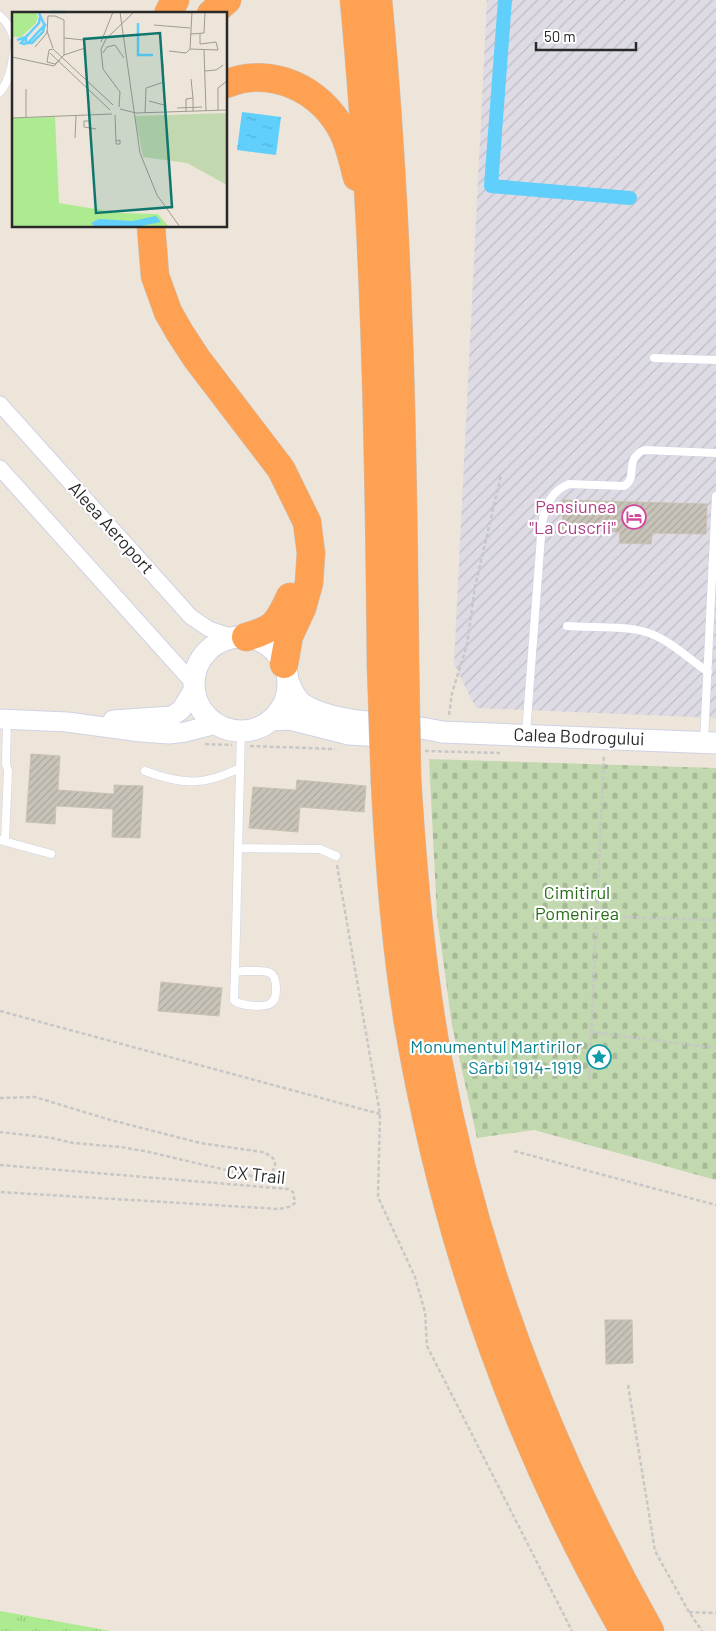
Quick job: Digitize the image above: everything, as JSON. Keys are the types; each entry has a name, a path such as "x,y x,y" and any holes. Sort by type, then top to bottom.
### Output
{"highway":[{"path":"169,12 175,0"},
{"path":"213,12 227,0"},
{"path":"354,0 371,234 379,450 393,665 396,780 392,902 408,1020 434,1150 479,1310 524,1429 563,1516 624,1631"},
{"path":"378,0 397,272 403,452 393,665"},
{"path":"228,83 247,78 274,79 297,86 323,103 344,134 351,153 371,234"},
{"path":"151,228 156,276 168,312 197,359 281,469 308,522 310,568 307,594 289,636 287,673"},
{"path":"240,637 262,633 273,626 285,608 296,581 301,541 294,495"},
{"path":"396,780 416,900 431,1020 457,1147 484,1249 518,1349 554,1439 605,1548 650,1631"}],"main road":[{"name":"Calea Bodrogului","path":"240,637 266,644 278,654 298,699 303,704 320,712 362,721 420,727 445,732 526,736 601,751 710,742"},
{"path":"240,637 217,643 205,654 197,668 194,687 201,708 206,715 216,724 229,729 241,741"},
{"path":"272,720 284,706 287,698 287,673"},
{"name":"Calea Bodrogului","path":"241,741 256,729 272,720 290,719 331,730 364,735 412,737 445,732"}],"street":[{"name":"Aleea Aeroport","path":"0,404 191,617 215,632 240,637"},
{"path":"0,468 194,687 181,710 172,716 67,722 4,720"},
{"path":"67,722 169,734 216,724"}],"lane":[{"path":"0,16 8,23 12,32"},
{"path":"0,92 6,85 12,66"},
{"path":"654,358 716,360"},
{"path":"526,736 542,523 550,498 562,487 569,484 624,486 629,484 634,457 644,450 716,453"},
{"path":"710,742 708,672 716,496"},
{"path":"567,626 635,630 650,634 665,640 708,672"},
{"path":"4,720 6,764 4,771 3,840 51,854"},
{"path":"235,972 270,972 276,980 276,996 273,1002 268,1005 241,1005 235,1003 234,1000 241,741"},
{"path":"145,771 166,779 187,782 209,781 240,768"},
{"path":"239,848 320,849 336,856"}],"path":[{"path":"445,732 452,693 467,644 475,587 500,475"},
{"path":"212,744 241,741 342,749"},
{"path":"421,751 500,753"},
{"path":"589,1078 597,916 601,751"},
{"path":"336,856 380,1114 378,1197 414,1277 425,1312 427,1346 572,1631"},
{"path":"597,916 716,920"},
{"path":"0,1011 380,1114"},
{"path":"591,1032 716,1048"},
{"name":"CX Trail","path":"0,1098 35,1097 107,1119 200,1143 262,1152 271,1155 276,1168 270,1175 260,1178 121,1147 73,1143 52,1138 0,1132"},
{"path":"514,1151 716,1205"},
{"name":"CX Trail","path":"0,1164 288,1189 293,1192 295,1198 294,1203 289,1207 279,1209 0,1192"},
{"path":"628,1385 655,1551 689,1612 702,1631"},
{"path":"689,1612 716,1613"}],"shaded area":[{"path":"487,0 716,0 716,718 476,708 454,664"}],"green space":[{"name":"Cimitirul Pomenirea","path":"429,759 716,768 716,1180 534,1130 477,1138 452,1025 437,916"},
{"path":"0,1611 111,1631 0,1631"}],"water":[{"path":"242,112 281,117 276,155 237,150"}],"building":[{"name":"Pensiunea \"La Cuscrii\"","path":"563,500 707,504 706,534 652,533 651,544 619,543 620,532 562,530"},
{"path":"31,754 60,756 58,790 114,794 114,785 143,786 140,838 112,837 113,809 56,806 55,824 26,822"},
{"path":"297,780 366,786 364,812 300,807 298,832 249,828 253,787 296,790"},
{"path":"161,982 222,988 219,1016 158,1011"},
{"path":"605,1320 632,1320 633,1363 606,1364"}],"waterway":[{"path":"505,0 491,186 630,198"}],"place":[{"name":"Pensiunea \"La Cuscrii\"","path":"634,517"},
{"name":"Monumentul Martirilor Sârbi 1914-1919","path":"599,1057"}]}
